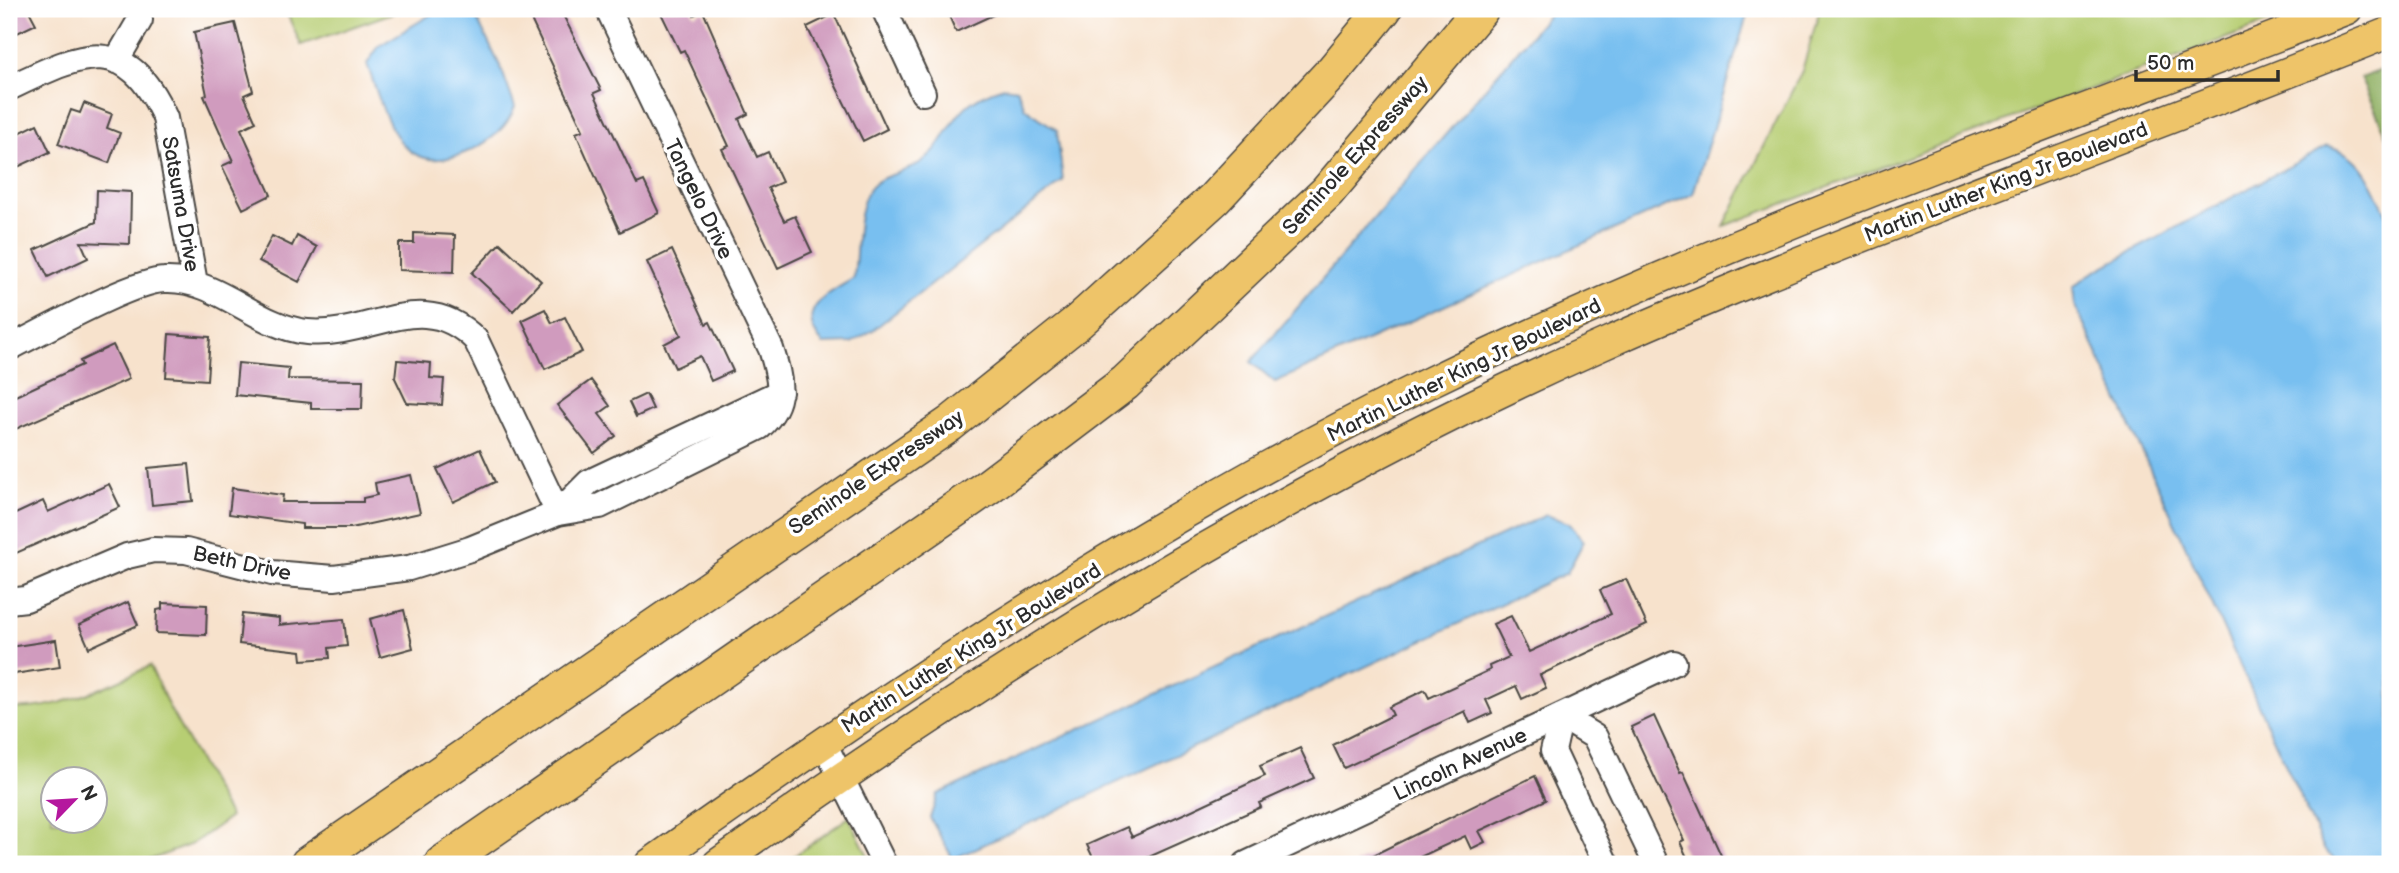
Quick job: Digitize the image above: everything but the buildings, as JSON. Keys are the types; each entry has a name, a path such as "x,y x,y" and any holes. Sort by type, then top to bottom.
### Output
{"highway":[{"name":"Seminole Expressway","path":"308,864 950,424 1079,321 1214,200 1333,71 1384,9"},
{"name":"Seminole Expressway","path":"442,864 989,486 1125,383 1327,192 1481,9"}],"main road":[{"name":"Martin Luther King Jr Boulevard","path":"650,864 823,741 1035,606 1210,500 1428,383 1684,266 1823,208 1945,164 2347,9"},
{"name":"Martin Luther King Jr Boulevard","path":"718,864 842,776 1147,582 1293,500 1448,419 1609,342 1816,254 2199,109 2390,32"},
{"path":"1945,164 1958,200"}],"street":[{"name":"Tangelo Drive","path":"608,9 771,349 780,376 780,392"},
{"path":"884,9 923,93"},
{"path":"9,88 67,61 85,56 105,57 116,61 140,20"},
{"name":"Satsuma Drive","path":"116,61 137,74 154,94 165,118 195,283 282,326 304,332 335,333 400,317 434,313 460,323 476,340 558,513"},
{"path":"9,348 136,287 163,279 195,283"},
{"name":"Beth Drive","path":"9,601 26,599 127,556 153,550 186,551 272,573 334,578 409,568 470,549 558,513 600,506 760,427 774,414 780,392"},
{"name":"Lincoln Avenue","path":"1246,864 1674,663"},
{"path":"1606,864 1553,751 1561,716 1595,737 1656,864"},
{"path":"823,741 884,864"}],"green space":[{"path":"285,9 404,9 301,45"},
{"path":"1820,9 2304,9 1724,226 1802,71"},
{"path":"2390,67 2390,142 2360,78"},
{"path":"150,666 170,709 230,817 192,844 139,864 9,864 9,708 45,706 99,689"},
{"path":"849,817 872,864 783,864"}],"water":[{"path":"440,9 473,11 501,68 515,107 497,134 469,151 445,159 426,158 411,152 399,139 389,123 367,64 379,46"},
{"path":"1553,9 1749,9 1693,194 1275,382 1251,362"},
{"path":"1004,87 1017,89 1025,108 1057,130 1063,181 873,330 851,343 823,344 811,321 813,312 824,297 854,278 861,211 871,187 883,178 918,164 939,144 970,103 984,94"},
{"path":"2327,146 2340,150 2359,165 2373,186 2390,222 2390,853 2370,862 2340,864 2325,851 2075,305 2073,287 2090,274"},
{"path":"1546,515 1569,523 1584,541 1567,573 953,859 930,818 938,794"}]}
